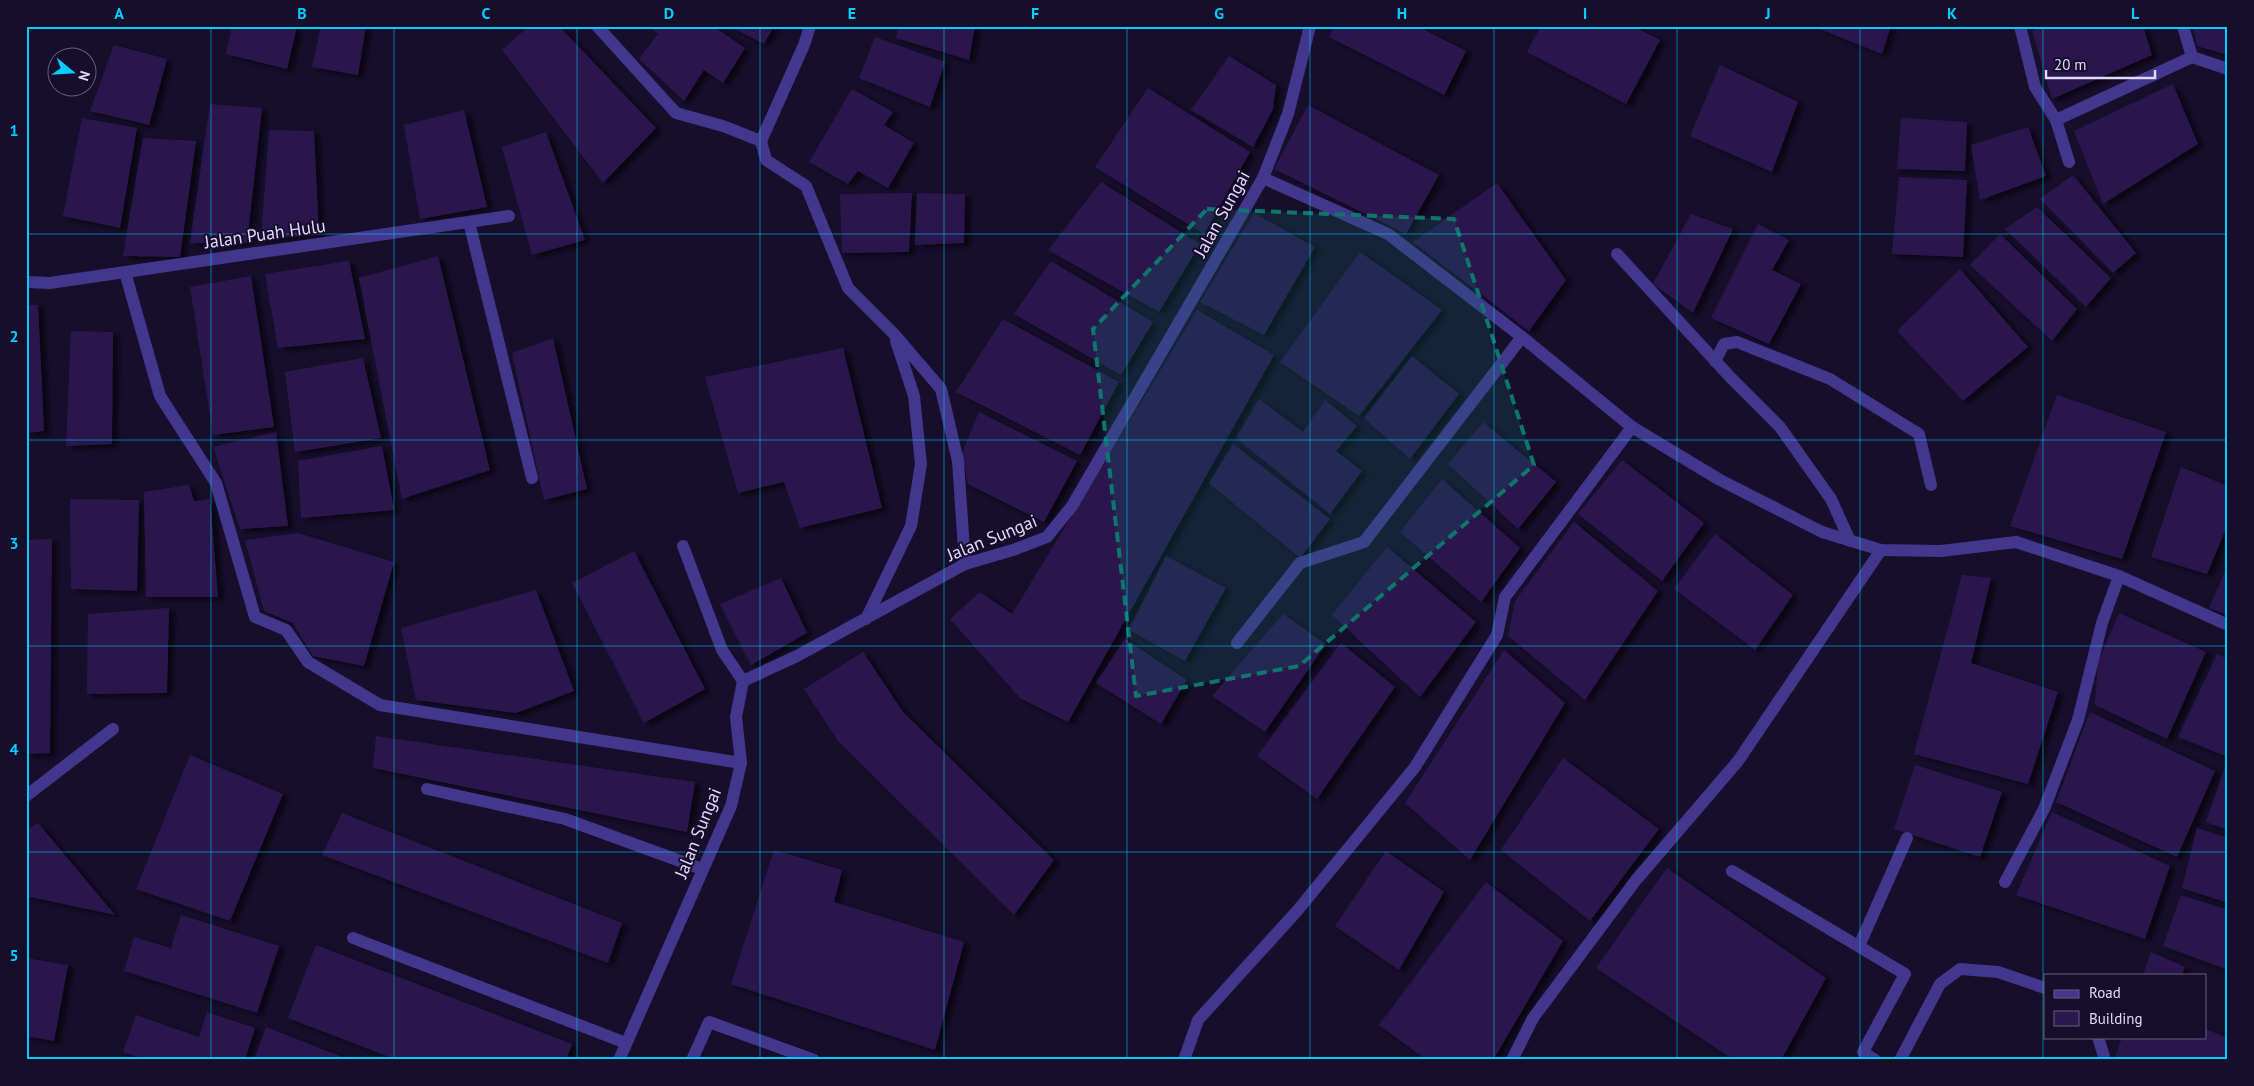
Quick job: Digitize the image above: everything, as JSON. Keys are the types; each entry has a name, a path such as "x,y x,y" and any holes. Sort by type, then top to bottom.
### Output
{"street":[{"path":"597,26 676,113 723,126 762,141"},
{"path":"810,26 804,45 762,141 766,160 806,186 848,288 894,334 941,389 958,462 965,564"},
{"name":"Jalan Sungai","path":"619,1060 731,806 741,763 736,716 743,681 797,656 866,620 965,564 1013,550 1048,537 1072,506 1263,178 1288,114 1310,26"},
{"path":"2020,26 2036,87 2056,120 2069,162"},
{"path":"2184,26 2192,57"},
{"path":"2056,120 2192,57 2228,69"},
{"path":"1263,178 1388,234 1522,337 1632,427 1720,480 1822,532 1881,550 1941,551 2016,542 2120,576 2228,626"},
{"name":"Jalan Puah Hulu","path":"26,282 50,283 509,216"},
{"path":"468,222 532,478"},
{"path":"1617,254 1715,361 1780,427 1831,499 1850,541"},
{"path":"125,272 160,396 216,483 255,617 286,630 308,662 380,706 741,763"},
{"path":"866,620 911,526 922,464 914,396 894,334"},
{"path":"1237,643 1300,563 1364,542 1522,337"},
{"path":"1715,361 1724,344 1737,342 1830,379 1919,434 1931,485"},
{"path":"1184,1060 1198,1020 1297,911 1415,767 1496,635 1505,597 1632,427"},
{"path":"683,546 722,650 743,681"},
{"path":"1512,1060 1533,1018 1636,880 1738,761 1881,550"},
{"path":"2005,882 2044,809 2078,720 2102,624 2120,576"},
{"path":"26,796 113,729"},
{"path":"427,790 564,819 702,870"},
{"path":"1859,946 1907,838"},
{"path":"1732,871 1905,974 1863,1052 1875,1060"},
{"path":"353,938 626,1043"},
{"path":"1900,1060 1940,984 1960,969 1998,972 2044,988"},
{"path":"692,1060 709,1022 814,1060"},
{"path":"2098,1038 2104,1060"}],"highlighted area":[{"path":"1207,209 1454,219 1534,465 1299,666 1136,696 1093,329"}],"building":[{"path":"232,26 297,26 287,69 226,54"},
{"path":"321,26 366,26 358,75 312,67"},
{"path":"529,26 559,26 656,128 603,183 502,50"},
{"path":"648,26 713,26 745,48 723,83 704,70 684,101 639,59 658,34"},
{"path":"729,26 774,26 764,44"},
{"path":"899,26 975,26 969,60 896,38"},
{"path":"1334,26 1417,26 1466,51 1444,95 1329,37"},
{"path":"1541,26 1633,26 1660,40 1626,104 1527,52"},
{"path":"1812,26 1891,26 1882,54"},
{"path":"2042,26 2143,26 2152,55 2052,99 2032,31"},
{"path":"2193,26 2228,26 2228,55 2197,46"},
{"path":"875,37 945,62 930,107 859,78"},
{"path":"114,45 167,59 149,125 90,111 95,98 98,98 98,89"},
{"path":"1229,56 1276,85 1273,109 1253,147 1191,110"},
{"path":"1720,65 1798,102 1772,172 1690,136"},
{"path":"2173,84 2198,144 2103,204 2074,131"},
{"path":"1148,88 1250,152 1204,234 1095,167"},
{"path":"852,89 893,112 884,125 914,143 888,188 858,171 848,184 809,162"},
{"path":"210,104 262,108 247,243 190,243"},
{"path":"1308,105 1439,175 1406,234 1274,169"},
{"path":"464,110 487,207 420,219 404,125"},
{"path":"82,118 137,128 120,228 63,216"},
{"path":"1901,118 1967,122 1965,171 1897,169"},
{"path":"2028,127 2046,176 1980,200 1971,145"},
{"path":"269,130 314,131 319,235 261,239"},
{"path":"546,132 585,240 532,255 502,147"},
{"path":"143,138 196,141 180,257 123,256"},
{"path":"2073,175 2136,253 2113,273 2040,199"},
{"path":"1899,177 1967,180 1963,257 1892,254"},
{"path":"1101,182 1200,244 1159,312 1048,250"},
{"path":"1497,183 1566,280 1529,331 1413,242"},
{"path":"912,193 909,252 842,253 840,194"},
{"path":"917,193 965,194 964,243 915,245"},
{"path":"2037,207 2111,278 2086,307 2005,229"},
{"path":"1254,213 1315,247 1264,335 1200,302"},
{"path":"1691,214 1733,229 1693,313 1653,284"},
{"path":"1758,224 1789,240 1772,270 1801,284 1769,344 1711,318"},
{"path":"2000,234 2077,309 2052,341 1970,265"},
{"path":"1360,252 1442,310 1359,416 1280,362"},
{"path":"438,256 490,470 402,499 359,278"},
{"path":"349,261 365,339 278,348 265,274"},
{"path":"1051,261 1153,322 1121,375 1014,314"},
{"path":"1960,269 2028,347 1963,401 1897,331"},
{"path":"251,276 274,427 213,435 190,287"},
{"path":"26,305 38,305 44,431 26,433"},
{"path":"1197,310 1274,355 1068,722 1020,698 950,619 980,592 1012,614"},
{"path":"1003,319 1119,382 1080,455 956,392"},
{"path":"71,331 113,332 112,444 66,446"},
{"path":"553,338 587,489 544,500 512,353"},
{"path":"843,348 882,508 800,528 784,482 738,493 705,377"},
{"path":"1412,356 1459,394 1410,459 1364,418"},
{"path":"363,358 381,438 295,452 285,372"},
{"path":"2057,395 2166,432 2122,559 2010,526"},
{"path":"1259,399 1303,432 1325,400 1357,426 1336,451 1362,471 1330,514 1236,438"},
{"path":"979,412 1077,461 1044,522 968,484 962,453"},
{"path":"1483,422 1556,482 1518,529 1448,464"},
{"path":"276,432 288,526 240,529 213,447"},
{"path":"1233,444 1330,519 1300,558 1209,483"},
{"path":"382,446 394,510 301,518 298,461"},
{"path":"1622,460 1704,523 1662,581 1578,514"},
{"path":"2181,467 2228,486 2228,524 2207,574 2151,557"},
{"path":"1442,479 1520,548 1481,602 1400,532"},
{"path":"189,485 194,501 210,499 218,597 146,597 144,492"},
{"path":"70,499 139,500 137,591 71,589"},
{"path":"1574,522 1658,591 1585,700 1508,636 1515,601"},
{"path":"298,533 394,562 364,666 313,656 293,623 264,611 245,540"},
{"path":"1715,534 1793,595 1755,650 1674,589"},
{"path":"52,539 50,753 26,754 26,540"},
{"path":"1387,547 1476,622 1420,697 1332,615"},
{"path":"634,551 705,689 644,723 572,583"},
{"path":"1166,556 1226,588 1185,661 1129,630"},
{"path":"2228,565 2228,615 2209,608"},
{"path":"1962,575 1991,578 1971,663 2058,692 2028,784 1914,754"},
{"path":"781,578 807,633 751,665 720,604"},
{"path":"536,590 574,691 516,713 416,700 401,628"},
{"path":"169,608 167,693 87,694 88,614"},
{"path":"2119,613 2206,652 2167,739 2095,705 2098,662"},
{"path":"1283,614 1326,644 1265,732 1212,696"},
{"path":"1125,639 1187,680 1161,724 1096,683"},
{"path":"1341,643 1395,687 1317,799 1257,756"},
{"path":"1504,650 1565,703 1470,860 1405,803"},
{"path":"863,652 903,712 1054,860 1014,915 838,741 804,689"},
{"path":"2217,654 2228,659 2228,757 2178,737"},
{"path":"2090,712 2215,771 2177,857 2056,802"},
{"path":"376,736 695,782 687,832 373,768"},
{"path":"190,755 283,794 230,921 136,889"},
{"path":"1563,758 1659,829 1590,921 1501,850"},
{"path":"2226,764 2228,765 2228,830 2206,822"},
{"path":"1915,765 2002,792 1980,857 1894,829"},
{"path":"2052,812 2170,866 2145,939 2016,895"},
{"path":"342,813 622,923 608,963 322,855"},
{"path":"38,823 115,915 26,896 26,830"},
{"path":"2197,828 2228,838 2228,903 2182,888"},
{"path":"774,850 842,870 834,902 964,942 935,1050 731,984"},
{"path":"1386,851 1444,892 1399,970 1335,926"},
{"path":"1667,868 1826,978 1781,1060 1734,1060 1596,968"},
{"path":"1486,882 1563,941 1493,1060 1427,1060 1379,1025"},
{"path":"2181,895 2228,910 2228,970 2163,946"},
{"path":"181,915 279,946 257,1013 124,971 134,937 171,948"},
{"path":"316,945 572,1044 566,1060 397,1060 288,1018"},
{"path":"2151,952 2185,967 2182,974 2143,974"},
{"path":"26,958 68,965 54,1041 26,1036"},
{"path":"207,1012 255,1028 245,1060 147,1060 123,1052 136,1015 199,1037"},
{"path":"266,1027 350,1060 254,1060"},
{"path":"2206,1029 2228,1038 2228,1060 2114,1060 2122,1038 2206,1038"}]}
